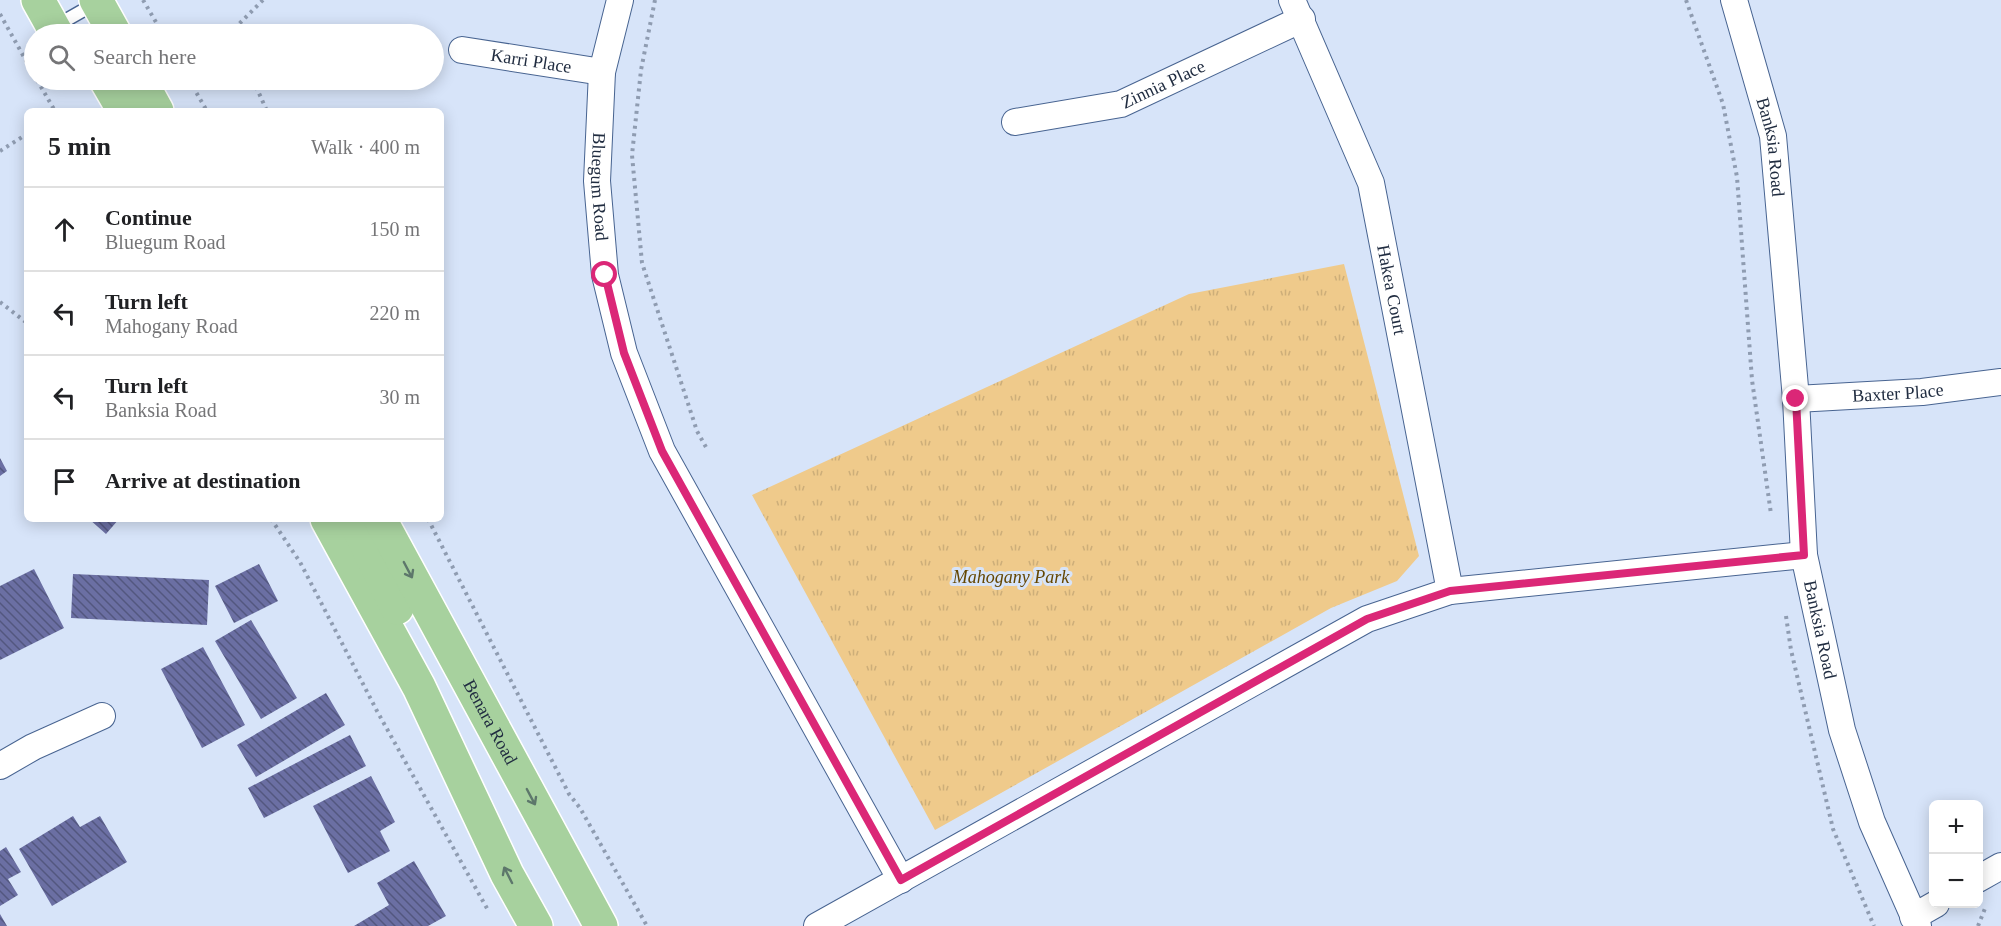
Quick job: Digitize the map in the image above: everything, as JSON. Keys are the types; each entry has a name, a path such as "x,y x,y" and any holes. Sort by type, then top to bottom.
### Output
{"main road":[{"path":"88,24 98,1"},
{"path":"98,1 110,24"},
{"path":"88,90 98,108"},
{"path":"112,90 122,108"},
{"path":"145,90 155,108"},
{"path":"329,522 419,687 507,874 536,926"},
{"path":"356,522 381,570 402,619 419,687"},
{"name":"Benara Road","path":"382,522 601,926"}],"street":[{"name":"Bluegum Road","path":"620,0 602,72 597,181 605,275 624,353 662,451 901,880"},
{"name":"Banksia Road","path":"1734,0 1773,136 1796,399 1804,555 1842,730 1872,822 1915,921"},
{"name":"Zinnia Place","path":"1015,122 1121,104 1297,9"},
{"name":"Hakea Court","path":"1297,9 1371,183 1450,591"},
{"name":"Karri Place","path":"462,50 602,72"},
{"name":"Baxter Place","path":"1796,399 1922,392 2001,382"},
{"path":"817,926 1367,619 1450,591 1804,555"},
{"path":"0,766 33,747 102,717"},
{"path":"1983,876 2001,866"},
{"path":"1915,921 1930,908"}],"lane":[{"path":"49,21 98,1"}],"path":[{"path":"143,0 157,24"},
{"path":"239,24 263,0"},
{"path":"655,0 641,70 632,155 642,263 697,431 707,449"},
{"path":"0,14 24,57"},
{"path":"43,90 53,108"},
{"path":"195,90 205,108"},
{"path":"258,90 266,108"},
{"path":"0,151 24,136"},
{"path":"0,302 24,321"},
{"path":"273,522 300,562 382,722 477,891"},
{"path":"430,522 569,794 580,808 647,926"}],"green space":[{"name":"Mahogany Park","path":"1344,264 1419,556 1397,581 1331,608 935,830 752,495 1189,294"}],"building":[{"path":"0,458 7,471 0,476"},
{"path":"92,522 116,522 106,534"},
{"path":"259,564 278,601 234,623 215,586"},
{"path":"34,569 64,628 0,660 0,586"},
{"path":"73,574 209,580 207,625 71,618"},
{"path":"251,620 297,698 261,719 215,641"},
{"path":"203,647 245,725 202,748 161,669"},
{"path":"326,693 345,725 256,777 237,745"},
{"path":"350,735 366,766 264,818 248,788"},
{"path":"371,776 395,822 380,831 390,851 348,873 313,806"},
{"path":"73,816 80,827 100,816 127,862 52,906 19,849"},
{"path":"6,847 21,872 8,879 18,895 0,906 0,851"},
{"path":"414,861 446,916 428,926 354,926 389,905 377,883"},
{"path":"0,914 7,926 0,926"}],"route":[{"path":"605,275 624,353 662,451 901,880 1367,619 1450,591 1804,555 1796,399"}]}
